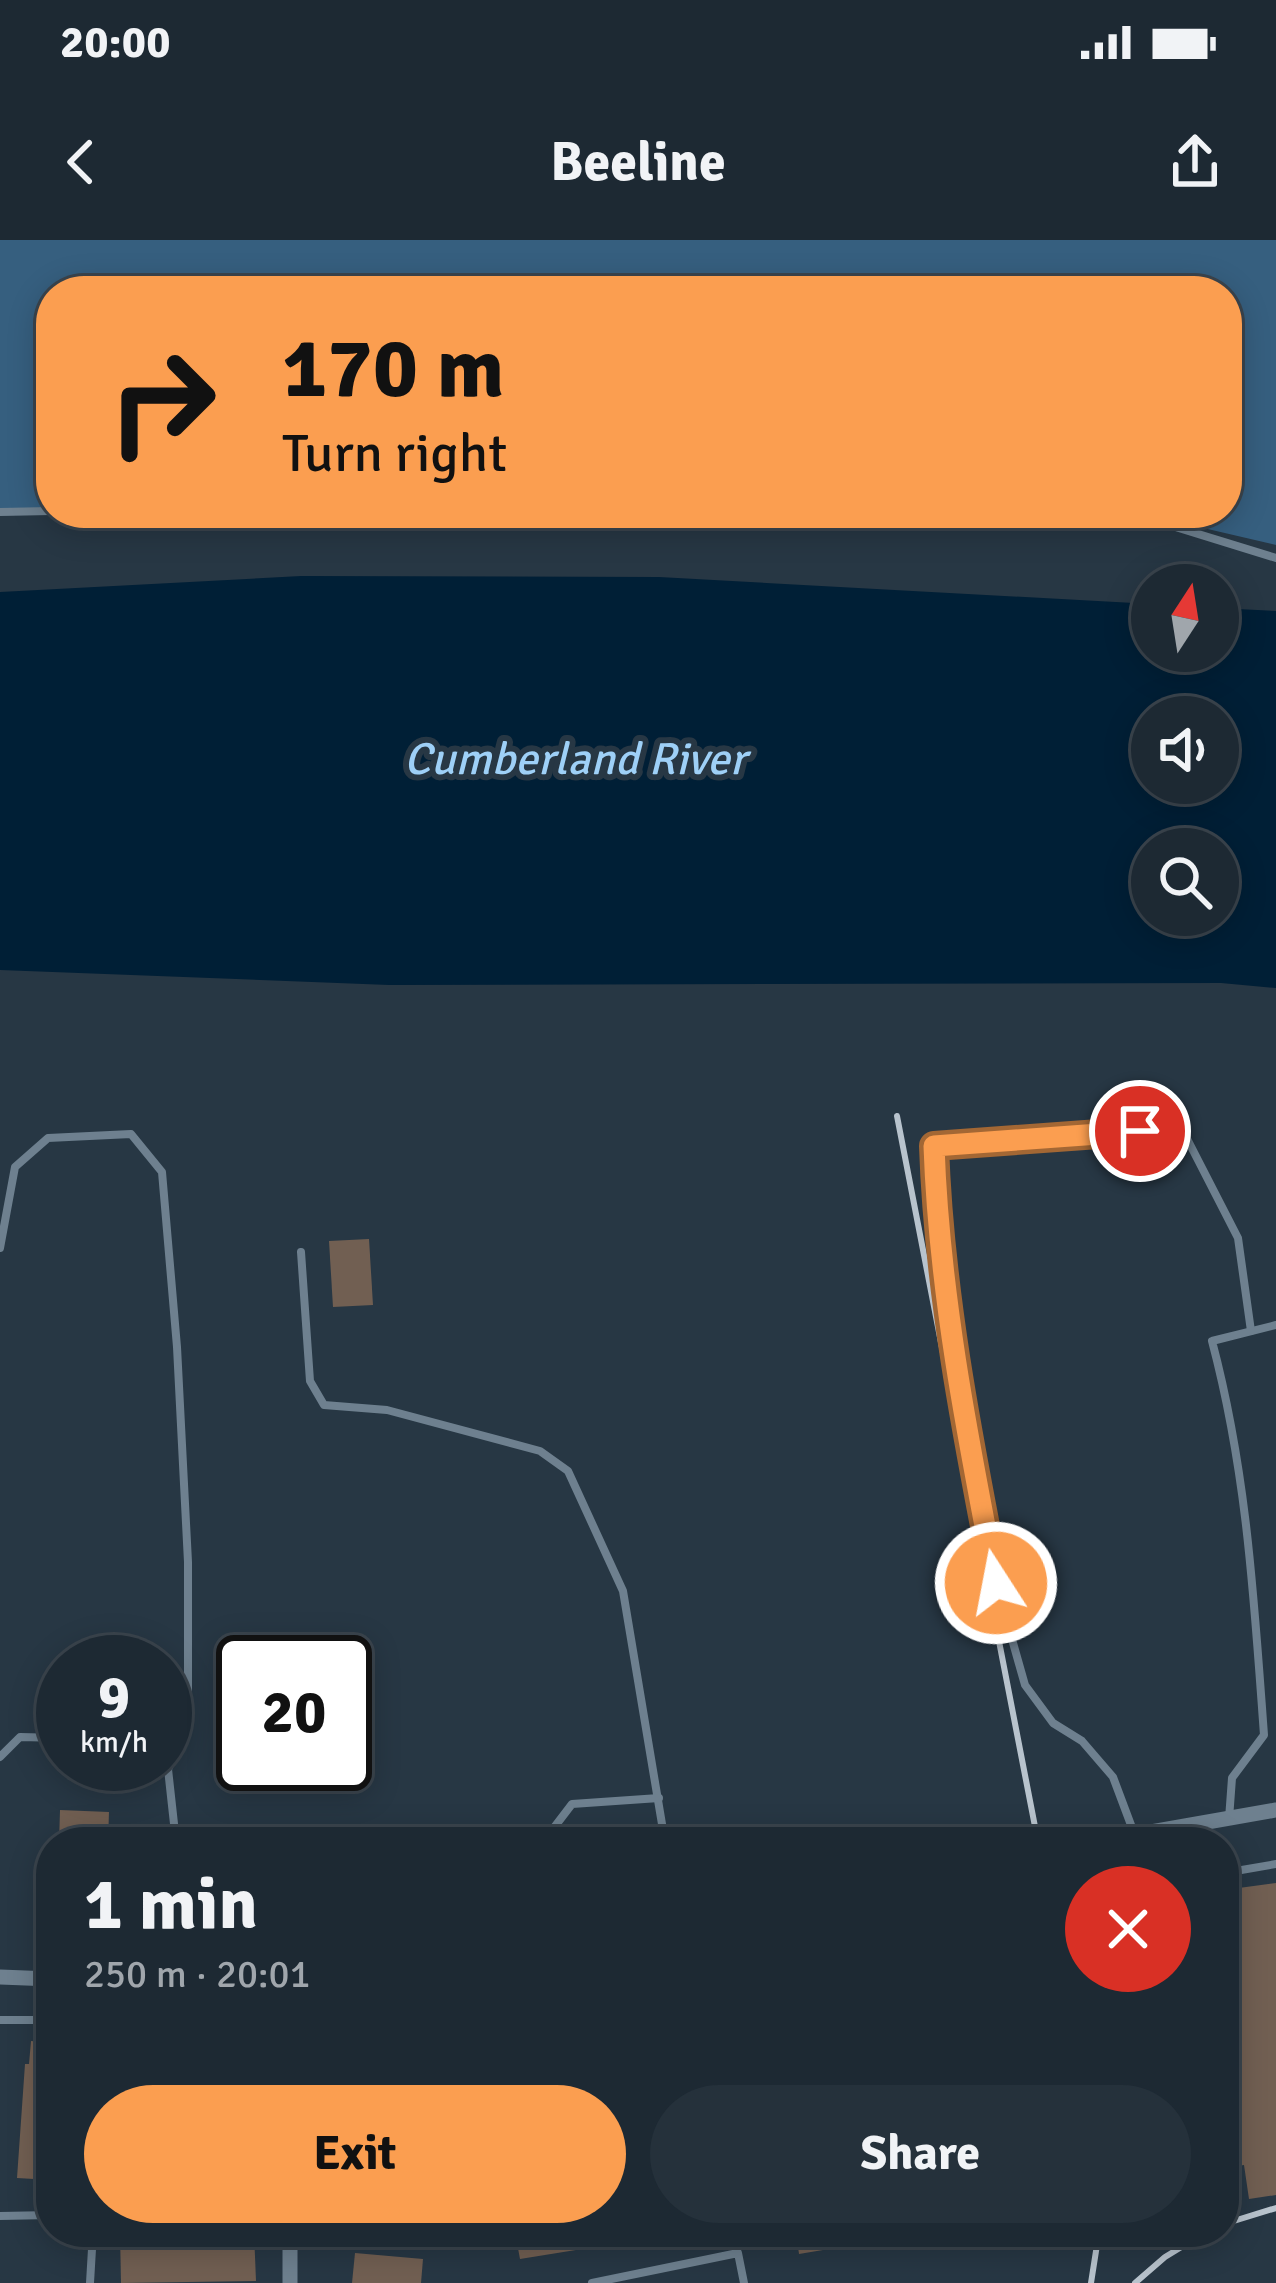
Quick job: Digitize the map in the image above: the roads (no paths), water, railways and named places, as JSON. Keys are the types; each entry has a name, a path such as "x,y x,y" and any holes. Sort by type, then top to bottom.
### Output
{"street":[{"path":"1201,1827 1276,1810"},
{"path":"0,1977 36,1978"},
{"path":"290,2247 290,2283"}],"lane":[{"path":"0,512 36,512"},
{"path":"1178,528 1276,557"},
{"path":"1131,1827 1113,1777 1082,1741 1053,1723 1024,1685 996,1583 968,1434 936,1216 934,1146 1181,1127 1238,1238 1252,1331"},
{"path":"0,1247 15,1167 48,1138 131,1134 162,1172 177,1348 188,1635"},
{"path":"302,1252 310,1381 324,1405 387,1410 431,1421 540,1451 568,1471 622,1591 663,1827"},
{"path":"1229,1820 1232,1778 1264,1736 1248,1532 1233,1421 1212,1341 1276,1325"},
{"path":"1264,1736 1276,1734"},
{"path":"0,1757 20,1738 36,1738"},
{"path":"169,1791 174,1827"},
{"path":"554,1827 572,1804 659,1798"},
{"path":"1239,1870 1276,1864"},
{"path":"0,2020 36,2020"},
{"path":"0,2216 36,2216"},
{"path":"90,2283 91,2247"},
{"path":"592,2283 738,2253 743,2283"}],"water":[{"name":"Cumberland River","path":"301,576 659,577 1131,603 1131,672 1239,672 1239,609 1276,611 1276,988 1221,983 389,985 0,970 0,592"}],"railway":[{"path":"897,1116 1035,1827"},
{"path":"1239,2219 1276,2208"},
{"path":"1091,2283 1097,2247"},
{"path":"1135,2283 1181,2247"}]}
